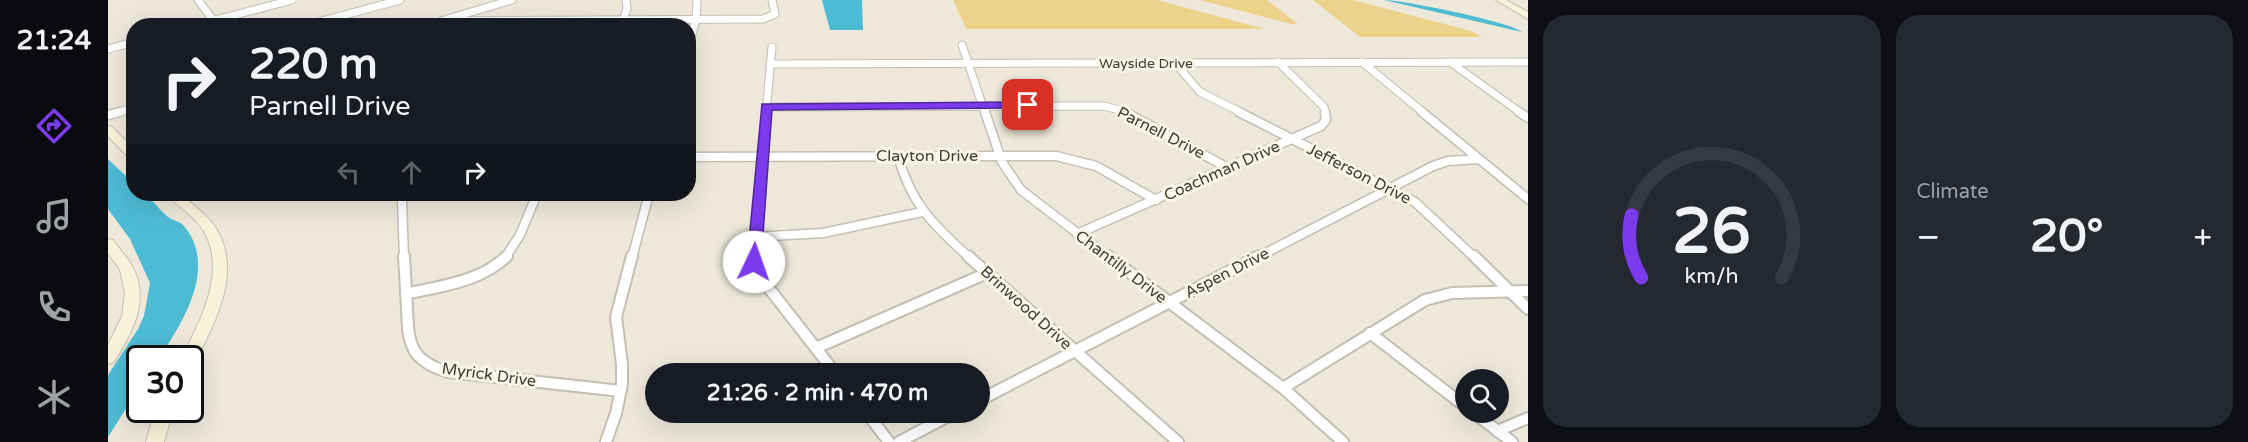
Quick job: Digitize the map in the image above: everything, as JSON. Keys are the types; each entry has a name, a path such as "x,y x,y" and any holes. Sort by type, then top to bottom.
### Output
{"street":[{"path":"198,0 212,18"},
{"path":"221,18 292,0"},
{"path":"333,18 398,0"},
{"path":"451,18 512,0"},
{"path":"624,18 627,8 626,0"},
{"path":"697,0 696,19 771,17 775,14 772,0"},
{"path":"1500,0 1528,16"},
{"path":"108,49 126,44"},
{"name":"Chantilly Drive","path":"962,45 1000,156 1011,179 1021,190 1283,388 1343,442"},
{"path":"772,47 754,262 760,278 828,363"},
{"name":"Wayside Drive","path":"770,64 1526,61"},
{"name":"Coachman Drive","path":"1077,234 1321,126 1327,114 1321,104 1278,62"},
{"path":"1362,62 1528,200"},
{"path":"1450,62 1528,118"},
{"name":"Jefferson Drive","path":"1174,63 1200,92 1415,202 1435,218 1528,309"},
{"name":"Parnell Drive","path":"766,107 1096,105 1114,108 1138,117 1228,168"},
{"path":"108,115 126,110"},
{"path":"108,129 126,148"},
{"name":"Brinwood Drive","path":"898,156 904,181 922,212 934,226 1178,442"},
{"name":"Clayton Drive","path":"696,157 1056,156 1085,160 1118,175 1155,200"},
{"name":"Aspen Drive","path":"990,395 1390,188 1448,161 1479,159"},
{"path":"180,201 211,232 219,257 218,285 213,306 195,345"},
{"name":"Myrick Drive","path":"402,201 408,339 413,352 436,369 448,372 621,391"},
{"path":"406,294 478,275 496,267 510,252 534,201"},
{"path":"606,442 618,412 621,391 622,364 615,331 616,317 647,201"},
{"path":"755,237 823,233 922,212"},
{"path":"108,243 127,268 134,289 133,307 110,351"},
{"path":"816,348 987,273"},
{"path":"1283,388 1414,305 1434,297 1452,293 1528,291"},
{"path":"1370,333 1455,398"},
{"path":"1497,430 1528,418"},
{"path":"155,442 160,423"},
{"path":"874,423 889,442"},
{"path":"899,442 935,423"},
{"path":"1488,423 1512,442"}],"shaded area":[{"path":"953,0 1157,0 1265,29 966,29"},
{"path":"1200,0 1267,0 1298,24 1291,24"},
{"path":"1313,0 1353,0 1471,31 1482,37 1360,37"}],"water":[{"path":"822,0 862,0 863,30 830,30"},
{"path":"1384,0 1456,12 1522,32"},
{"path":"108,159 126,176 126,201 152,201 168,217 181,223 194,242 198,259 193,294 178,328 167,345 128,345 144,316 150,283 130,239 108,209"},
{"path":"126,347 126,409 108,437 108,375"}],"route":[{"path":"754,262 766,107 1028,105"}]}
